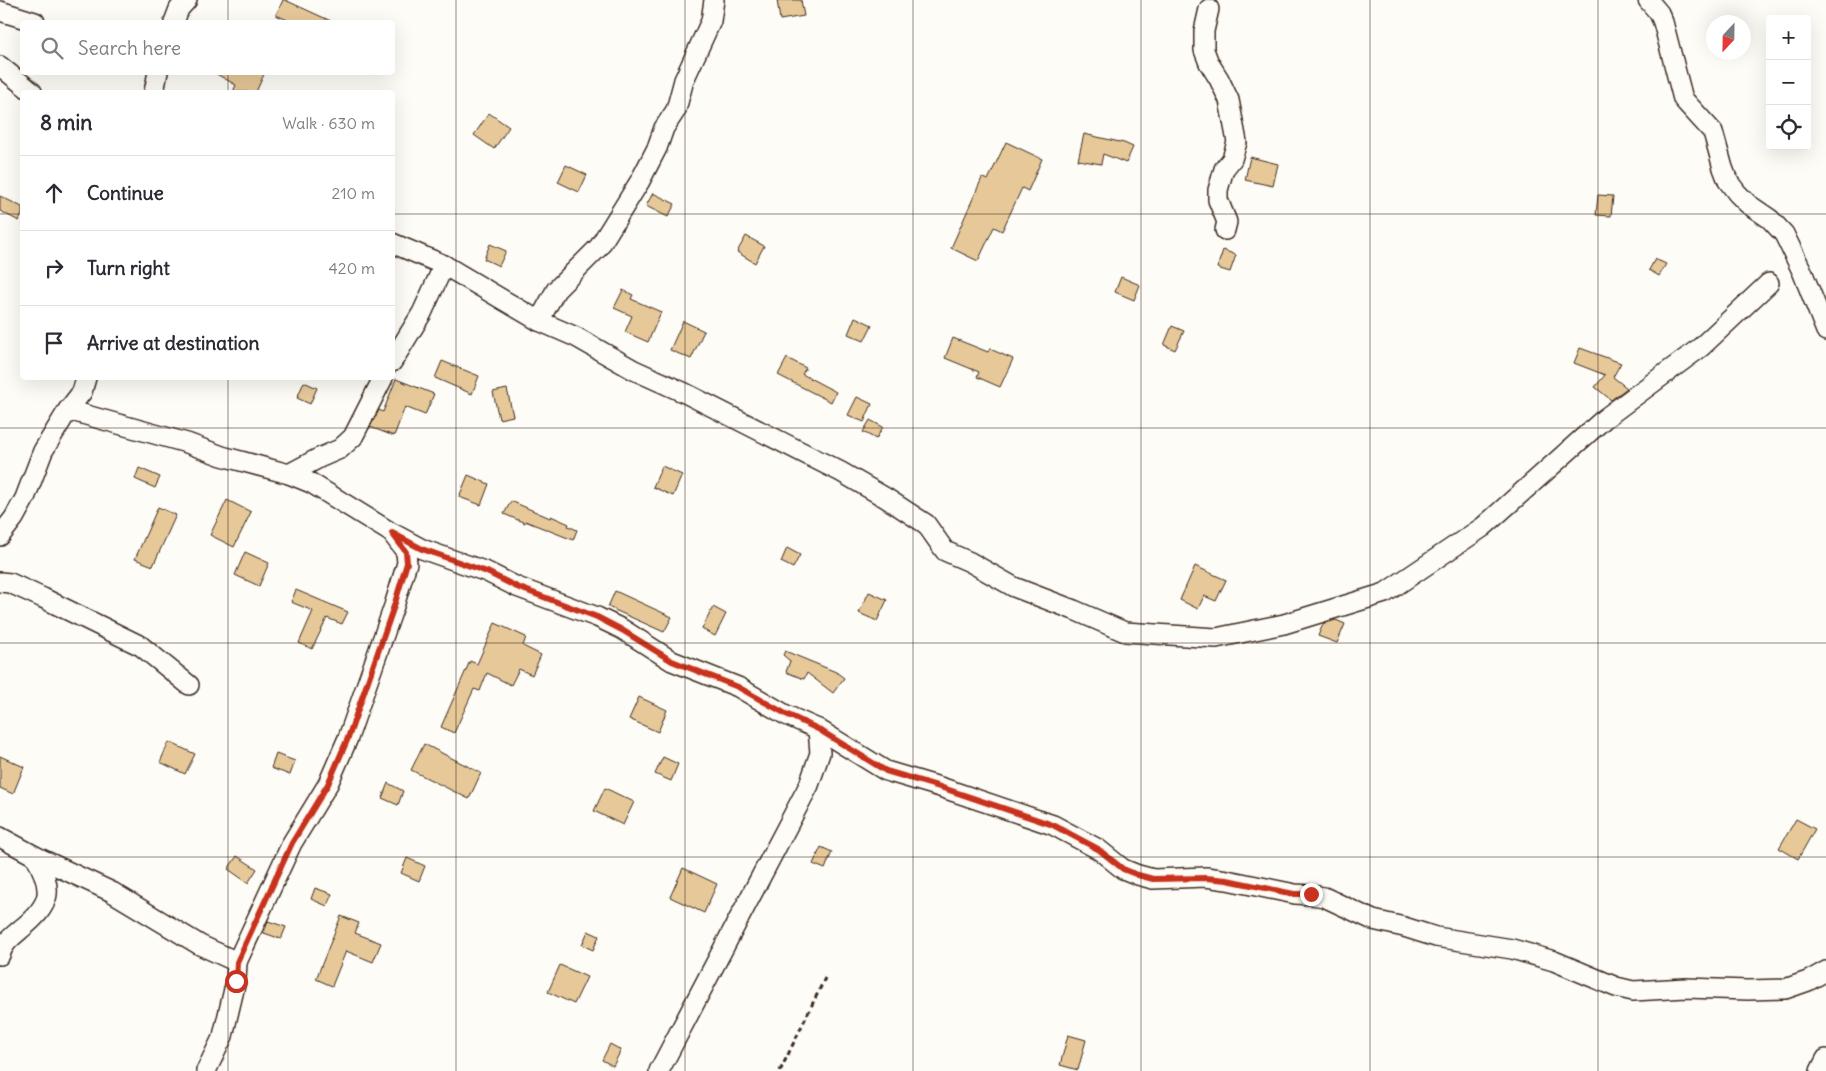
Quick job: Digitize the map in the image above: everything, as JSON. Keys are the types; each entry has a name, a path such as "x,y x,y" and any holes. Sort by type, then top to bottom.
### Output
{"street":[{"path":"175,20 179,9 187,0"},
{"path":"539,321 556,290 599,248 640,181 657,148 664,128 676,110 684,80 711,21 714,0"},
{"path":"1648,0 1660,13 1683,99 1713,132 1728,181 1737,193 1770,219 1784,234 1802,271 1826,331"},
{"path":"1210,10 1204,31 1204,50 1229,100 1237,142 1232,159 1224,169 1218,190 1218,200 1226,222 1225,230"},
{"path":"0,11 29,20"},
{"path":"1,71 29,90"},
{"path":"154,90 157,75"},
{"path":"395,244 444,265 539,321 576,337 634,370 685,393 842,472 926,524 945,551 970,562 1014,587 1125,632 1216,638 1284,624 1384,593 1484,527 1604,419 1701,347 1769,283"},
{"path":"395,357 422,313 444,265"},
{"path":"0,536 14,518 43,451 68,410 82,392 85,380"},
{"path":"290,474 340,449 353,436 382,380"},
{"path":"68,410 187,443 222,456 290,474 318,487 392,533 422,549 487,572 525,590 597,617 672,661 738,687 786,714 818,729 886,771 1053,825 1098,849 1123,869 1153,879 1206,878 1227,880 1294,894 1311,894 1324,897 1374,920 1404,926 1436,937 1512,948 1554,961 1616,987 1633,991 1686,988 1785,989 1808,981 1826,970"},
{"path":"206,1071 223,1036 236,981 237,962 292,843 328,784 348,738 394,606 407,563 406,552 392,533"},
{"path":"0,582 10,583 26,590 141,646 189,685"},
{"path":"658,1071 809,785 820,753 818,729"},
{"path":"0,837 35,856 112,892 200,945 237,962"},
{"path":"0,955 2,947 9,938 37,915 47,897 48,887 43,870 35,856"},
{"path":"1820,1071 1826,1059"}],"path":[{"path":"780,1071 825,978"}],"building":[{"path":"283,0 285,0 329,20 287,20 276,15"},
{"path":"777,0 801,0 804,16 780,20"},
{"path":"218,75 264,75 257,90 234,90 236,85"},
{"path":"489,113 509,127 494,149 474,135"},
{"path":"1084,134 1124,143 1133,147 1126,163 1103,154 1101,164 1078,160"},
{"path":"1006,142 1042,159 1028,191 1022,188 1002,231 994,227 978,261 951,248 982,178 988,180"},
{"path":"1250,157 1278,164 1273,186 1245,180"},
{"path":"566,165 587,175 579,192 558,182"},
{"path":"653,193 675,204 668,217 646,206"},
{"path":"1598,195 1613,196 1611,216 1596,215"},
{"path":"0,196 20,206 19,221 0,211"},
{"path":"746,236 764,246 755,263 737,252"},
{"path":"490,244 506,251 499,266 484,259"},
{"path":"1223,250 1236,255 1230,272 1217,268"},
{"path":"1655,259 1666,264 1659,276 1649,270"},
{"path":"1121,277 1140,285 1134,300 1115,292"},
{"path":"623,290 633,295 631,299 661,312 648,342 625,332 632,316 614,308"},
{"path":"855,317 872,325 864,341 848,334"},
{"path":"683,321 704,331 691,359 670,350"},
{"path":"1172,326 1184,331 1175,350 1164,345"},
{"path":"953,338 988,352 990,349 1013,359 1000,387 977,377 979,372 945,358"},
{"path":"1580,348 1621,363 1613,377 1627,388 1611,400 1595,387 1605,375 1574,363"},
{"path":"787,358 806,368 802,374 836,392 831,402 778,375"},
{"path":"442,361 479,376 472,394 435,378"},
{"path":"396,379 434,394 425,415 405,407 394,436 370,427 379,410 383,412"},
{"path":"304,382 317,388 310,404 297,398"},
{"path":"507,389 513,416 499,419 493,392"},
{"path":"857,397 872,404 864,422 848,415"},
{"path":"870,420 883,427 876,439 863,432"},
{"path":"662,466 682,475 673,496 653,487"},
{"path":"139,468 160,477 155,488 135,479"},
{"path":"468,475 489,484 481,505 459,497"},
{"path":"227,500 251,512 234,547 210,535"},
{"path":"511,501 569,524 568,526 577,530 573,540 504,514"},
{"path":"158,507 176,515 153,566 135,559"},
{"path":"787,548 800,555 793,568 781,562"},
{"path":"245,552 269,563 259,586 235,575"},
{"path":"1195,566 1226,580 1216,601 1204,596 1198,609 1180,600"},
{"path":"296,590 348,612 342,624 327,618 312,649 299,643 313,611 291,602"},
{"path":"615,591 672,617 664,632 608,607"},
{"path":"869,592 887,600 877,621 859,613"},
{"path":"713,607 726,614 715,636 702,629"},
{"path":"1336,620 1345,624 1337,643 1318,636 1323,624"},
{"path":"495,623 526,637 523,646 541,655 532,675 519,669 511,685 487,673 480,691 474,689 454,733 441,727 470,661 477,664"},
{"path":"785,651 836,672 844,678 833,693 807,673 804,679 786,672 790,661 783,655"},
{"path":"639,697 667,710 658,732 629,719"},
{"path":"169,742 195,754 185,774 160,762"},
{"path":"424,744 481,773 469,799 411,770"},
{"path":"276,754 295,761 290,775 271,768"},
{"path":"0,756 24,767 13,794 0,788"},
{"path":"663,757 678,764 671,781 655,774"},
{"path":"388,783 403,791 398,805 382,798"},
{"path":"605,788 634,802 623,825 594,811"},
{"path":"1796,819 1815,829 1798,859 1779,848"},
{"path":"821,847 832,852 825,869 813,864"},
{"path":"237,856 257,869 248,883 228,869"},
{"path":"407,858 425,866 419,881 401,873"},
{"path":"683,868 717,884 704,913 670,897"},
{"path":"315,888 332,894 327,906 311,899"},
{"path":"341,916 359,923 355,933 381,943 373,962 346,951 332,986 316,979"},
{"path":"268,921 286,927 281,939 264,933"},
{"path":"588,931 599,936 593,950 582,945"},
{"path":"560,965 587,977 574,1004 548,992"},
{"path":"1068,1035 1086,1040 1078,1070 1060,1065"},
{"path":"610,1044 621,1050 613,1066 602,1060"}],"route":[{"path":"236,981 237,962 292,843 328,784 348,738 394,606 407,563 406,552 392,533 422,549 487,572 517,587 597,617 672,661 738,687 786,714 818,729 886,771 1053,825 1098,849 1123,869 1138,875 1153,879 1206,878 1227,880 1294,894 1311,894"}]}
